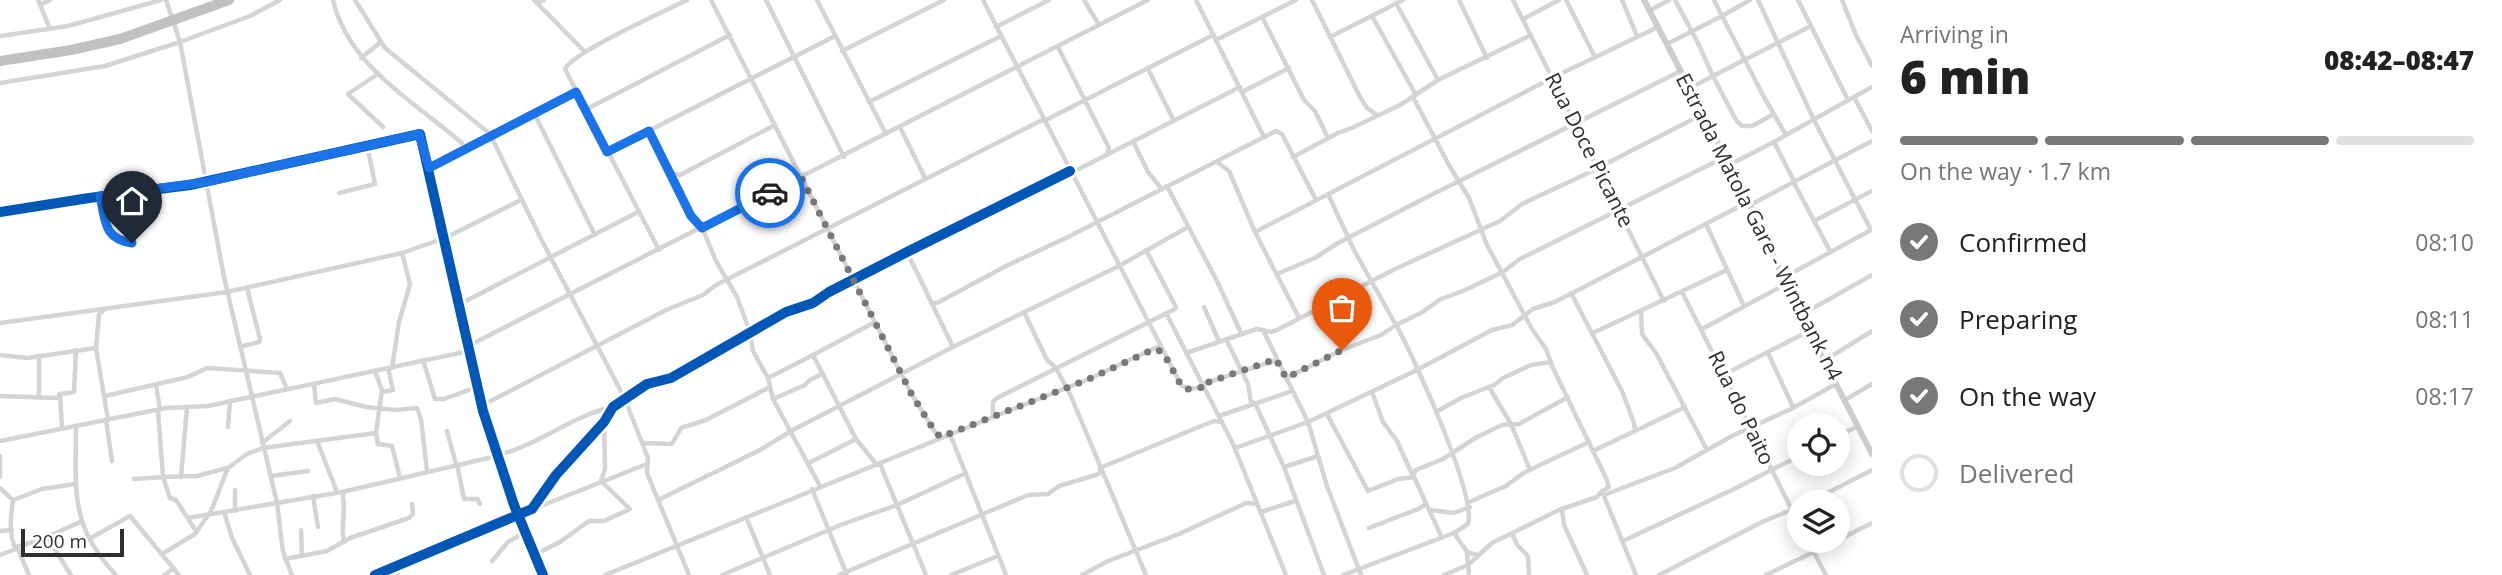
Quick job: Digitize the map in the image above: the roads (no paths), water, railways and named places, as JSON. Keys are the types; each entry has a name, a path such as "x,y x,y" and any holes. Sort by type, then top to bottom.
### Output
{"highway":[{"path":"0,55 107,37 172,19 215,0"},
{"path":"0,61 109,42 229,0"}],"street":[{"path":"50,0 39,2 50,29"},
{"path":"138,0 141,7"},
{"path":"0,36 68,26 164,0 180,42 227,292 277,503 285,559 292,575"},
{"path":"0,83 105,66 250,16 280,0"},
{"path":"355,0 392,55 491,136 521,200 624,397 649,458 647,473 689,575"},
{"path":"536,2 544,0"},
{"path":"659,250 585,110 566,66 585,52 687,0"},
{"path":"711,0 902,375 935,432 941,437"},
{"path":"766,0 844,157"},
{"path":"818,0 886,134"},
{"path":"842,51 944,0"},
{"path":"983,0 1182,387 1188,389 1203,386 1276,359"},
{"path":"996,27 1049,0"},
{"path":"1084,0 1099,25"},
{"path":"0,441 159,410 208,406 468,349 1148,0"},
{"path":"1196,0 1264,137"},
{"path":"481,406 666,310 703,295 925,178 1296,0"},
{"path":"1312,0 1360,97 1374,115"},
{"path":"1330,37 1403,0"},
{"path":"1459,0 1487,58"},
{"name":"Rua Doce Picante","path":"1513,0 1664,301"},
{"path":"1523,20 1559,0"},
{"path":"1566,0 1595,57"},
{"path":"1622,0 1637,36"},
{"name":"Estrada Matola Gare - Wintbank n4","path":"1644,0 1749,204 1824,361 1858,426 1869,441 1872,454"},
{"path":"1649,11 1670,0"},
{"path":"1675,0 1736,120 1742,126 1752,126 1774,114"},
{"path":"1714,0 1786,135"},
{"path":"1667,44 1750,0"},
{"path":"1702,329 1744,306 1830,251 1871,230 1814,120 1758,0"},
{"path":"1798,0 1848,100"},
{"path":"1842,0 1872,66"},
{"path":"331,1 362,58 462,144"},
{"path":"536,2 585,52"},
{"path":"1396,3 1438,80"},
{"path":"1372,16 1458,183 1469,198 1480,229 1524,315 1546,349 1609,487 1604,495"},
{"path":"1262,17 1304,100 1315,111 1328,138"},
{"path":"1690,88 1811,26"},
{"path":"1255,232 1552,78 1657,27"},
{"path":"585,110 730,35"},
{"path":"1293,157 1415,96 1438,80 1531,35"},
{"path":"607,152 835,36"},
{"path":"869,102 1001,36"},
{"path":"362,58 381,42"},
{"path":"1058,47 1109,148 1115,150"},
{"path":"532,509 556,475 624,397 647,384 671,378 750,331 791,310 813,303 907,252 1173,120 1289,68"},
{"path":"1149,69 1173,120"},
{"path":"1277,274 1315,258 1350,237 1681,71"},
{"path":"378,74 348,94 383,127"},
{"path":"1729,165 1872,87"},
{"path":"429,168 576,92"},
{"path":"1854,97 1872,131"},
{"path":"534,113 595,235"},
{"path":"1186,352 1241,333 1275,331 1395,269 1500,221 1522,204 1703,114"},
{"path":"1049,131 1054,117"},
{"path":"676,186 680,176 775,125"},
{"path":"900,127 925,178"},
{"path":"649,131 691,216 702,228 737,297 750,331 754,351 768,378 773,398 820,486"},
{"path":"931,303 937,303 1273,131 1280,132 1316,200"},
{"path":"0,212 206,182 421,134 481,406 518,514 543,575"},
{"path":"1133,141 1148,172 1164,187 1188,227 1241,333"},
{"path":"1234,447 1317,419 1492,330 1512,325 1533,309 1555,302 1872,141"},
{"path":"1774,142 1830,251"},
{"path":"339,193 375,184 367,145"},
{"path":"1107,155 1109,148"},
{"path":"1228,156 1229,170 1255,232 1299,318"},
{"path":"1286,378 1342,350 1381,335 1441,299 1503,272 1520,259 1725,157"},
{"path":"1217,162 1229,170"},
{"path":"670,173 680,176"},
{"path":"1814,221 1872,191"},
{"path":"1328,194 1417,370 1452,451 1469,504 1468,524 1454,533 1360,572 1343,575"},
{"path":"100,196 109,233 119,241 132,243"},
{"path":"0,324 227,292 402,253 445,238 521,200"},
{"path":"460,304 638,212"},
{"path":"1706,224 1744,306"},
{"path":"658,500 760,450 791,431 953,347 1119,266 1188,227"},
{"path":"993,417 994,400 1176,308 1146,250"},
{"path":"907,252 953,347"},
{"path":"382,392 393,390 390,368 410,284 402,253"},
{"path":"1593,333 1727,270"},
{"path":"1801,315 1872,275"},
{"path":"240,347 259,342 260,339 247,288"},
{"name":"Rua do Paito","path":"1682,292 1787,500"},
{"path":"1571,293 1622,391 1635,431"},
{"path":"934,309 937,303"},
{"path":"1204,307 1248,384 1251,402 1255,403 1284,467 1324,575"},
{"path":"1641,311 1642,334 1656,353 1707,450"},
{"path":"99,312 96,348 105,396 112,461"},
{"path":"1024,312 1047,360 1056,368 1066,387 1146,575"},
{"path":"1166,313 1234,447 1286,575"},
{"path":"768,378 875,322"},
{"path":"1263,330 1308,422 1339,518 1360,572"},
{"path":"1725,374 1809,331"},
{"path":"1824,361 1872,331"},
{"path":"605,575 1089,379 1160,346"},
{"path":"0,355 39,357 96,348"},
{"path":"1154,349 1163,352"},
{"path":"0,396 57,398 60,394 72,394 76,350"},
{"path":"1768,353 1793,407"},
{"path":"813,355 856,439 878,464 926,575"},
{"path":"39,357 39,397"},
{"path":"423,360 435,398 443,399 477,387"},
{"path":"1047,360 1047,373"},
{"path":"1436,412 1534,364 1551,362"},
{"path":"105,396 188,377 207,368 282,373 288,389 291,389"},
{"path":"379,378 382,370"},
{"path":"375,371 382,392 376,433 378,444 392,446 400,478"},
{"path":"773,398 805,385 822,374"},
{"path":"1444,575 1468,565 1492,544 1562,509 1675,468 1837,383"},
{"path":"313,384 316,403 335,399 366,407 396,410 417,408 421,419 427,471"},
{"path":"1845,400 1872,384"},
{"path":"156,385 163,477 170,498 176,500 196,531"},
{"path":"643,443 672,444 681,428 706,420 770,387"},
{"path":"1489,387 1511,424 1530,470"},
{"path":"1100,468 1214,421 1219,416 1292,391"},
{"path":"1372,392 1383,422 1399,446 1442,538"},
{"path":"60,394 62,429"},
{"path":"1327,414 1368,491 1443,458 1502,425 1519,424 1568,397"},
{"path":"228,427 230,401"},
{"path":"181,477 187,407"},
{"path":"188,518 215,510 235,511 340,492 497,455 528,444 598,410 613,407"},
{"path":"1593,451 1685,407"},
{"path":"1311,431 1317,419"},
{"path":"134,478 197,477 228,468 262,446 290,421"},
{"path":"1214,421 1222,422"},
{"path":"601,482 605,468 604,422"},
{"path":"1634,423 1641,429"},
{"path":"76,426 75,484 80,522 89,539 116,575"},
{"path":"1850,430 1858,426"},
{"path":"447,430 464,499 477,499 480,504"},
{"path":"930,442 935,432"},
{"path":"262,446 376,433"},
{"path":"950,434 1006,575"},
{"path":"809,463 856,439"},
{"path":"317,441 345,503 342,528 344,542"},
{"path":"1430,510 1454,513 1506,486 1530,470 1589,442"},
{"path":"0,456 0,477"},
{"path":"1284,467 1318,456"},
{"path":"1623,541 1787,462"},
{"path":"375,575 518,514 647,464"},
{"path":"215,510 228,468"},
{"path":"839,575 1028,495 1048,494 1059,486 1096,475 1100,473 1100,468"},
{"path":"1833,490 1872,470"},
{"path":"271,476 308,471"},
{"path":"722,575 897,505 966,473"},
{"path":"534,555 589,521 604,521 631,509 601,482"},
{"path":"13,500 42,489 75,484"},
{"path":"0,488 13,500 13,543 29,575"},
{"path":"812,489 846,573"},
{"path":"235,490 235,511"},
{"path":"1082,575 1246,503 1254,495"},
{"path":"1604,495 1636,575"},
{"path":"313,496 318,527"},
{"path":"1261,512 1295,501"},
{"path":"1246,503 1257,504"},
{"path":"1369,528 1418,509 1426,503"},
{"path":"285,559 327,551 412,516 412,504"},
{"path":"1562,509 1564,525 1587,575"},
{"path":"224,512 232,538 250,575"},
{"path":"1659,575 1787,512"},
{"path":"165,555 196,531 208,514"},
{"path":"89,539 129,515 179,575"},
{"path":"746,517 770,575"},
{"path":"0,555 80,522"},
{"path":"1850,534 1872,523"},
{"path":"0,531 12,530"},
{"path":"301,530 302,555"},
{"path":"492,561 508,542 525,532"},
{"path":"1454,533 1467,552 1469,575"},
{"path":"1513,534 1517,544 1529,558 1529,575"},
{"path":"47,537 71,575"},
{"path":"1467,552 1477,555"},
{"path":"1766,575 1812,553"},
{"path":"1815,553 1826,575"},
{"path":"951,575 998,556"},
{"path":"394,567 398,575"},
{"path":"164,575 174,568"}]}
